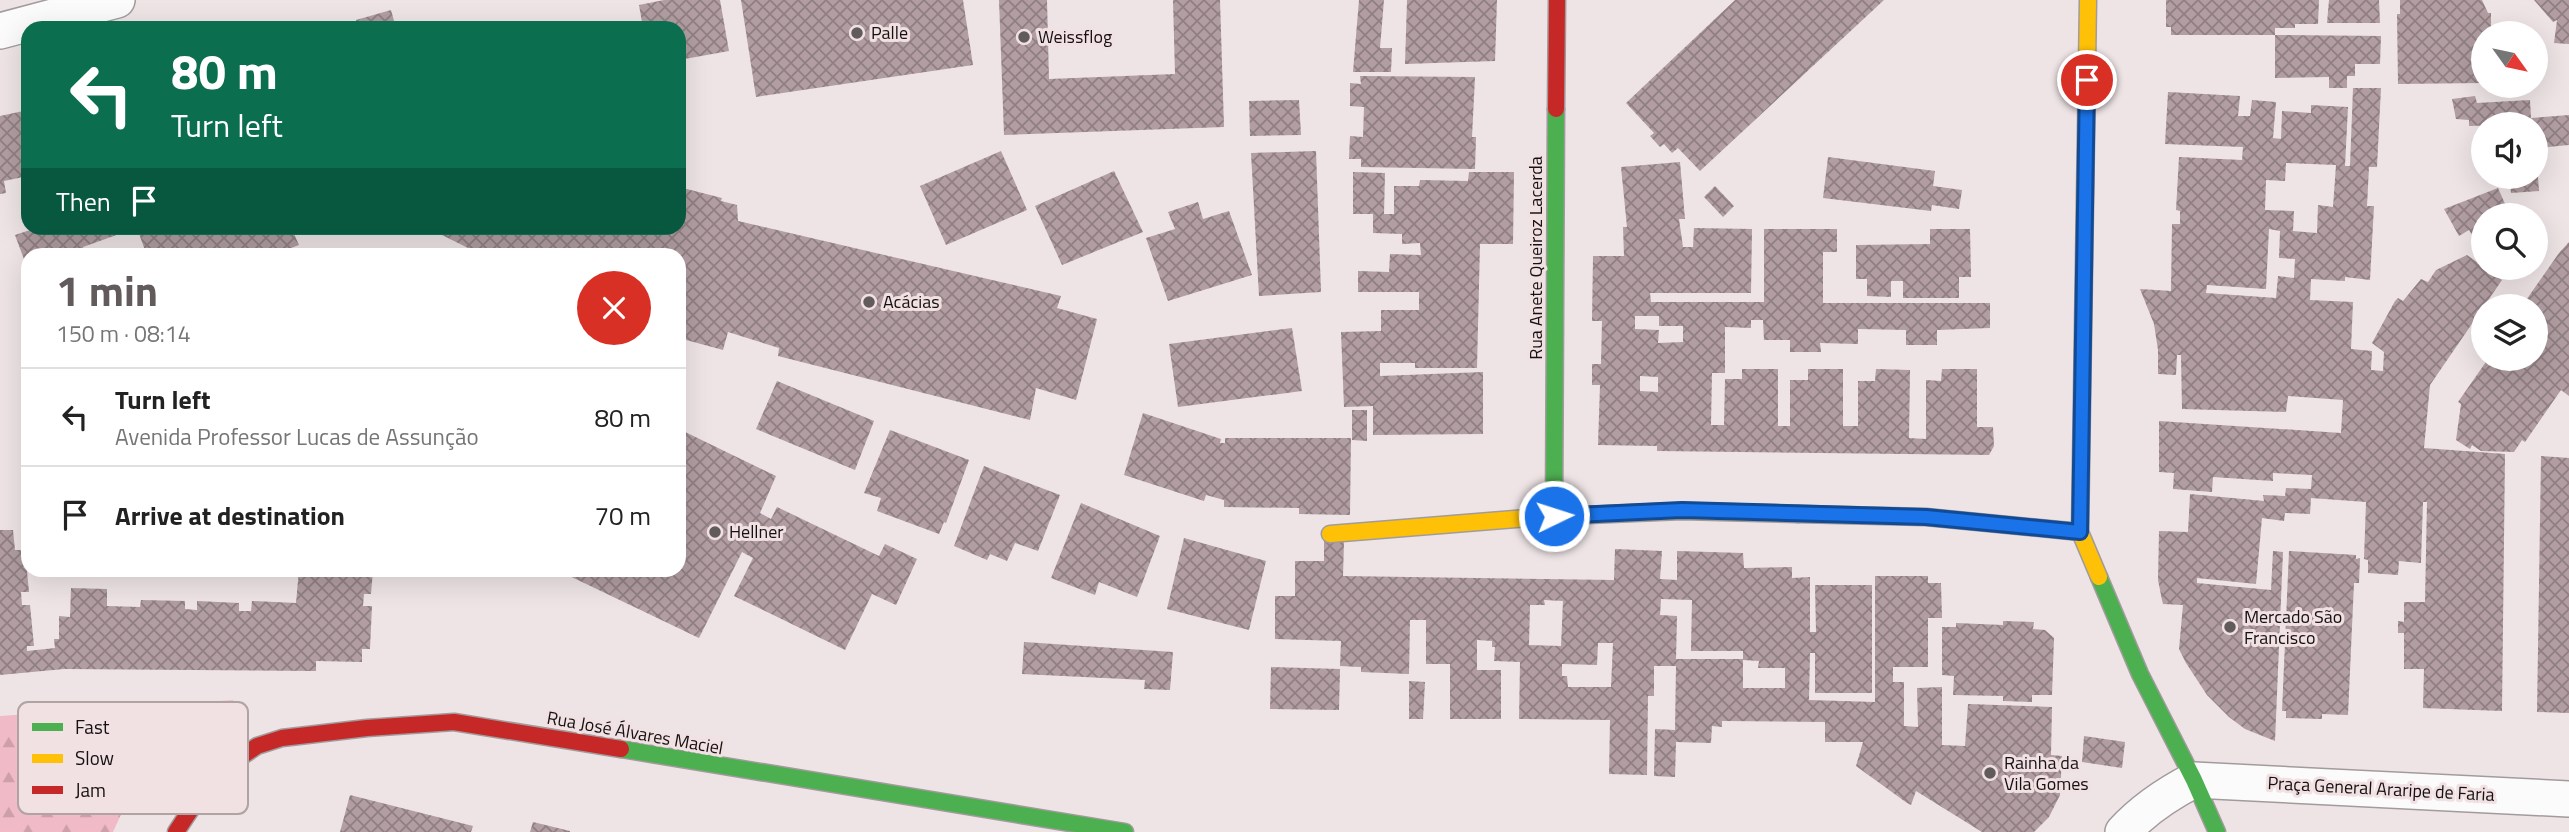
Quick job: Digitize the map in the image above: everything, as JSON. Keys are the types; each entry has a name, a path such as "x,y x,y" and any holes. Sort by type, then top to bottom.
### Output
{"street":[{"path":"40,21 117,0"},
{"name":"Rua Anete Queiroz Lacerda","path":"1554,516 1557,0"},
{"path":"2088,0 2080,532 2140,674 2194,779 2217,832"},
{"path":"0,32 21,26"},
{"path":"1330,534 1554,516 1682,510 1926,517 2080,532"},
{"name":"Rua José Álvares Maciel","path":"248,753 270,741 370,725 454,722 1125,832"},
{"path":"2123,832 2142,812 2166,794 2194,779"},
{"name":"Praça General Araripe de Faria","path":"2194,779 2569,799"},
{"name":"Rua José Álvares Maciel","path":"176,832 184,814"}],"green space":[{"path":"18,715 18,814 121,814 113,832 0,832 0,716"}],"building":[{"path":"664,0 720,0 729,51 686,59 686,21 642,21 639,5"},
{"name":"Palle","path":"741,0 963,0 973,65 756,97"},
{"name":"Weissflog","path":"999,0 1047,0 1049,79 1175,74 1173,0 1220,0 1224,127 1004,135"},
{"path":"1359,0 1384,0 1380,48 1392,48 1391,72 1353,72"},
{"path":"1407,0 1497,0 1495,61 1405,64"},
{"path":"1735,0 1884,0 1700,171 1678,148 1672,153 1664,144 1660,147 1650,136 1654,133 1626,103"},
{"path":"2166,0 2319,0 2318,24 2295,24 2295,28 2275,28 2275,35 2171,35 2171,27 2166,27"},
{"path":"2329,0 2379,0 2380,23 2327,23"},
{"path":"2400,0 2482,0 2488,13 2491,13 2491,21 2471,21 2471,83 2398,84 2397,14 2400,14"},
{"path":"2534,0 2569,0 2569,44 2554,43 2557,20 2553,22"},
{"path":"391,10 394,21 356,21"},
{"path":"2275,35 2381,36 2380,64 2355,64 2355,76 2347,76 2347,88 2329,88 2329,77 2275,78"},
{"path":"1360,76 1475,77 1472,137 1476,137 1475,169 1361,167 1361,159 1349,159 1350,136 1363,137 1364,107 1350,106 1350,83 1361,84"},
{"path":"2353,88 2381,88 2377,167 2369,167 2367,206 2374,206 2370,280 2345,277 2345,281 2311,279 2310,300 2353,302 2351,349 2372,351 2371,370 2383,371 2384,352 2372,343 2395,301 2398,298 2403,301 2421,279 2428,282 2436,270 2467,255 2471,258 2471,280 2502,280 2492,294 2471,294 2471,325 2430,385 2424,448 2505,454 2502,711 2423,708 2424,669 2404,669 2404,633 2398,633 2398,621 2404,622 2404,602 2425,602 2427,502 2423,502 2421,563 2399,561 2398,575 2368,573 2368,560 2364,559 2366,502 2311,498 2310,514 2285,513 2284,521 2262,518 2256,584 2197,578 2197,583 2271,590 2273,551 2283,552 2275,741 2245,729 2229,717 2207,695 2186,663 2179,649 2183,605 2163,604 2162,600 2158,580 2159,531 2188,532 2190,494 2264,501 2263,495 2285,496 2286,488 2311,489 2312,475 2273,473 2273,481 2213,477 2212,492 2173,489 2174,473 2159,472 2159,421 2341,433 2343,400 2288,396 2286,412 2182,409 2181,355 2177,355 2176,375 2158,374 2154,324 2140,289 2171,291 2172,224 2180,224 2180,211 2176,210 2179,157 2242,160 2243,147 2165,144 2168,92 2240,96 2238,116 2250,116 2252,100 2276,102 2273,138 2281,139 2282,111 2311,113 2311,105 2348,107 2345,166 2350,166","holes":["2286,163 2336,165 2333,207 2318,205 2317,233 2293,231 2294,211 2265,210 2266,180 2285,181","2269,229 2280,231 2279,258 2295,259 2294,278 2278,276 2276,298 2206,293 2207,285 2266,289"]},
{"path":"2471,97 2476,98 2477,103 2530,100 2531,112 2471,112 2469,126 2469,120 2456,119 2452,99"},
{"path":"1299,100 1301,135 1250,136 1249,101"},
{"path":"21,112 21,177 4,181 6,193 0,194 0,116"},
{"path":"2569,115 2569,145 2548,147 2548,117"},
{"path":"1001,151 1027,210 946,245 920,186"},
{"path":"1316,151 1321,292 1259,296 1251,153"},
{"path":"1828,157 1935,171 1933,186 1962,190 1959,209 1932,205 1931,211 1823,198"},
{"path":"1680,162 1685,219 1679,219 1683,247 1693,247 1694,228 1752,229 1751,293 1650,293 1651,302 1764,302 1764,229 1837,229 1837,252 1823,252 1823,303 1990,303 1990,328 1937,330 1937,345 1906,345 1906,330 1858,329 1858,344 1820,343 1821,352 1790,352 1790,340 1764,340 1763,320 1751,320 1751,328 1725,327 1725,373 1712,373 1711,425 1724,425 1725,379 1742,379 1742,369 1778,369 1778,426 1790,426 1790,380 1808,380 1808,369 1843,369 1843,426 1858,426 1858,381 1875,381 1876,369 1910,370 1909,438 1926,439 1926,380 1941,381 1942,369 1977,369 1977,427 1993,427 1994,446 1989,455 1657,451 1657,446 1598,445 1600,385 1592,385 1592,364 1601,364 1602,321 1592,321 1593,256 1624,256 1623,227 1627,227 1621,167","holes":["1635,316 1659,316 1659,326 1683,326 1683,342 1658,343 1659,330 1635,329","1640,376 1658,377 1658,392 1640,391"]},
{"path":"1114,171 1143,232 1062,265 1035,206"},
{"path":"1353,172 1385,173 1384,214 1394,214 1394,186 1419,186 1420,180 1468,181 1469,172 1514,172 1513,244 1480,244 1477,368 1415,368 1415,363 1380,363 1380,376 1483,372 1483,434 1373,435 1373,406 1344,407 1341,332 1381,331 1381,310 1419,310 1419,292 1358,292 1358,271 1389,272 1390,254 1421,255 1420,243 1402,244 1402,234 1373,233 1373,214 1353,214"},
{"path":"1715,186 1734,206 1723,217 1704,197"},
{"name":"Acácias","path":"686,189 722,198 721,201 737,205 738,221 1061,296 1057,308 1097,319 1076,400 1036,388 1030,420 778,356 779,348 728,332 723,350 686,340 686,248 468,248 442,235 686,235"},
{"path":"2495,189 2498,189 2505,203 2471,203 2471,233 2469,230 2459,236 2444,209"},
{"path":"2510,189 2539,189 2539,191 2511,193"},
{"path":"1198,202 1203,219 1229,211 1252,275 1168,301 1146,238 1175,229 1168,212"},
{"path":"1930,229 1970,229 1971,277 1959,277 1959,298 1903,298 1903,281 1891,281 1891,297 1867,296 1867,279 1856,279 1856,245 1930,244"},
{"path":"15,235 116,235 83,248 21,248 21,251"},
{"path":"140,235 294,235 299,245 291,248 144,248"},
{"path":"2569,242 2569,396 2561,390 2525,442 2522,440 2514,452 2481,451 2472,445 2470,449 2456,440 2461,404 2458,402 2480,371 2548,371 2548,294 2530,294 2540,280 2548,280 2548,269"},
{"path":"1292,328 1302,391 1178,407 1169,344"},
{"path":"777,381 874,421 855,470 756,429"},
{"path":"1352,410 1367,410 1367,441 1352,440"},
{"path":"1143,413 1221,439 1220,443 1225,443 1225,438 1351,438 1350,515 1299,514 1299,508 1224,507 1224,500 1206,495 1204,501 1124,475"},
{"path":"890,430 969,460 946,523 944,522 939,534 877,511 881,498 864,493"},
{"path":"686,432 776,476 760,513 771,519 777,507 879,556 885,544 917,559 896,605 872,594 845,650 734,596 753,558 742,552 699,638 572,577 686,577"},
{"path":"2541,456 2569,458 2569,713 2537,712"},
{"path":"984,466 1060,495 1038,551 1015,543 1007,561 990,554 987,560 954,546"},
{"path":"1081,503 1160,536 1137,597 1099,582 1095,595 1051,578"},
{"path":"0,530 13,530 15,550 21,550 21,577 28,577 29,592 21,592 22,605 30,605 34,646 27,646 27,651 55,648 54,639 59,639 59,616 70,617 71,588 107,589 107,606 140,607 141,600 185,601 185,609 197,610 197,601 239,603 239,611 251,611 252,601 296,603 298,577 372,577 371,594 364,594 363,606 372,606 370,649 362,649 362,662 316,661 316,671 64,669 0,675"},
{"path":"1184,538 1266,561 1249,630 1167,609"},
{"path":"1324,539 1344,542 1343,576 1614,580 1615,549 1662,551 1660,579 1677,580 1677,551 1743,553 1744,568 1792,567 1792,578 1810,577 1810,632 1816,632 1815,585 1872,585 1872,693 1815,693 1815,653 1810,653 1809,700 1875,702 1875,576 1928,576 1928,583 1941,583 1942,618 1928,618 1928,667 1893,667 1893,682 1904,682 1904,726 1918,727 1917,688 1942,687 1942,745 1965,746 1968,704 2052,707 2051,755 2062,756 2060,795 2049,817 2034,832 1982,832 1916,791 1911,805 1907,803 1856,766 1863,742 1825,742 1825,722 1722,721 1722,727 1712,726 1711,743 1676,742 1675,777 1654,776 1655,729 1675,730 1676,666 1654,666 1654,696 1648,696 1647,775 1609,774 1610,720 1519,719 1520,662 1494,661 1495,647 1492,647 1492,641 1477,640 1477,670 1501,670 1501,719 1450,719 1450,664 1426,664 1426,620 1410,620 1409,674 1361,672 1361,667 1340,666 1341,641 1275,639 1275,596 1295,596 1295,561 1324,561","holes":["1661,599 1692,600 1691,651 1743,651 1743,659 1676,659 1677,616 1660,615","1544,600 1563,601 1561,646 1529,645 1530,605 1545,605","1598,643 1613,643 1611,687 1568,687 1567,676 1562,676 1562,664 1597,665","1743,660 1759,661 1758,668 1785,668 1785,688 1743,688"]},
{"path":"2289,551 2356,555 2356,559 2360,558 2359,583 2354,583 2348,715 2322,714 2322,719 2286,718 2286,711 2282,711"},
{"path":"2003,621 2034,622 2033,629 2045,630 2054,638 2052,695 2032,695 2032,702 2003,701 2003,696 1953,695 1954,676 1942,675 1942,627 1956,627 1956,623 2003,625"},
{"path":"1024,642 1173,652 1170,690 1144,689 1145,680 1022,674"},
{"path":"1271,667 1340,669 1339,710 1270,709"},
{"path":"1409,681 1425,682 1423,719 1409,719"},
{"path":"2084,736 2125,742 2122,768 2082,762"},
{"path":"350,795 473,826 471,832 340,832"},
{"path":"533,822 570,831 570,832 530,832"}],"traffic: fast":[{"path":"1554,516 1556,109"},
{"path":"1798,514 1926,517 2080,532"},
{"path":"2099,577 2140,674 2194,780 2217,832"},
{"path":"621,749 1125,832"}],"traffic: slow":[{"path":"2088,0 2080,532 2099,577"},
{"path":"1330,534 1540,517 1682,511 1798,514"}],"traffic: jam":[{"path":"1556,109 1557,0"},
{"path":"248,752 257,746 282,738 454,722 621,749"},
{"path":"176,832 188,814"}],"place":[{"name":"Palle","path":"857,33"},
{"name":"Weissflog","path":"1024,37"},
{"name":"Acácias","path":"869,302"},
{"name":"Hellner","path":"715,532"},
{"name":"Mercado São Francisco","path":"2230,627"},
{"name":"Rainha da Vila Gomes","path":"1990,773"}],"route":[{"path":"1554,516 1682,510 1926,517 2080,532 2087,80"}]}
